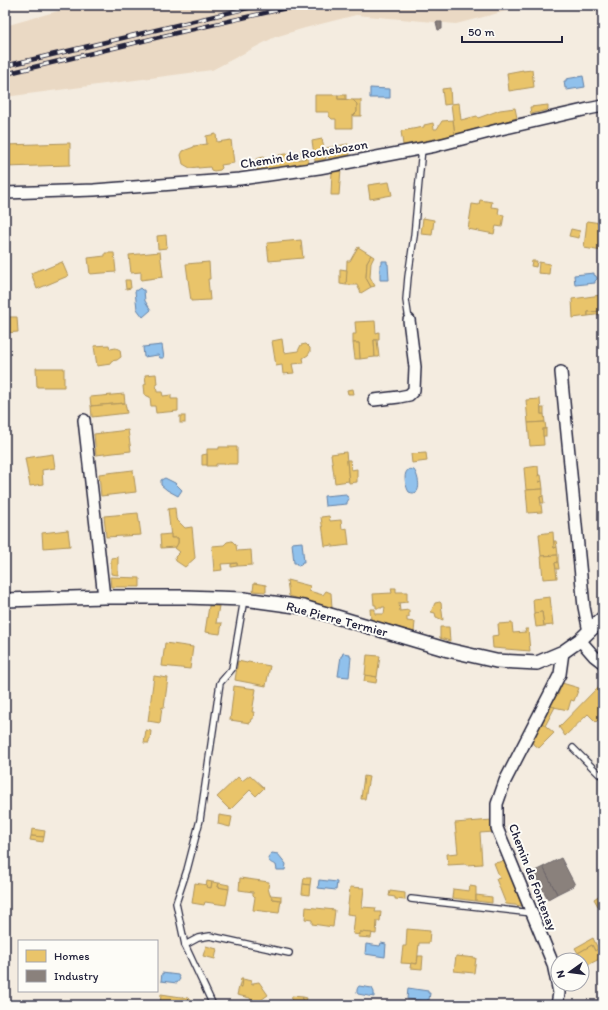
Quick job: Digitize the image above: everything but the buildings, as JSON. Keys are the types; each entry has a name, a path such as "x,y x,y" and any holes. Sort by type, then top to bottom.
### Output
{"street":[{"name":"Chemin de Rochebozon","path":"5,193 94,190 240,179 319,168 422,148 501,128 603,106"},
{"path":"374,400 409,395 414,390 415,367 409,320"},
{"path":"561,372 584,607 584,636 594,656 603,663"},
{"path":"84,420 104,597"},
{"name":"Rue Pierre Termier","path":"5,600 104,597 244,599 303,607 448,650 496,661 537,663 563,652 584,636 603,618"},
{"name":"Chemin de Fontenay","path":"557,1005 559,993 552,964 497,828 497,804 505,781 560,674 563,652"}],"lane":[{"path":"409,320 406,300 414,236 422,148"},
{"path":"213,1005 185,945 176,903 188,870 200,820 220,683 232,669 244,599"},
{"path":"573,748 599,774 603,775"},
{"path":"411,899 532,913"},
{"path":"185,945 198,938 210,936 289,953"}],"shaded area":[{"path":"79,5 529,5 456,24 356,15 275,37 212,70 5,97 5,26"}],"water":[{"path":"583,76 585,87 567,90 567,88 565,88 564,81 566,81 566,79"},
{"path":"370,88 390,89 390,98 370,98"},
{"path":"382,261 387,261 389,280 380,280 380,264 382,264"},
{"path":"594,273 597,278 595,283 575,285 574,275"},
{"path":"140,288 144,290 145,301 151,310 143,317 137,309 135,291"},
{"path":"162,345 164,358 160,358 158,355 144,357 143,347"},
{"path":"407,470 414,470 416,473 419,486 416,492 413,493 409,492 405,482 405,475"},
{"path":"165,478 175,483 182,490 178,496 161,485 161,480"},
{"path":"346,494 349,499 347,504 325,506 324,496"},
{"path":"302,542 304,562 298,566 294,563 292,543"},
{"path":"343,653 350,654 351,657 349,677 338,676 341,656"},
{"path":"272,853 278,854 286,864 285,870 277,870 276,865 268,859"},
{"path":"319,880 337,882 336,890 318,888"},
{"path":"381,943 386,944 385,957 365,954 366,944 380,946"},
{"path":"162,973 178,975 180,979 177,983 161,981"},
{"path":"359,986 372,988 374,997 358,994 357,990"},
{"path":"408,988 428,991 428,993 430,993 429,1000 407,999"}],"railway":[{"path":"5,66 261,5"},
{"path":"5,74 300,5"}]}
